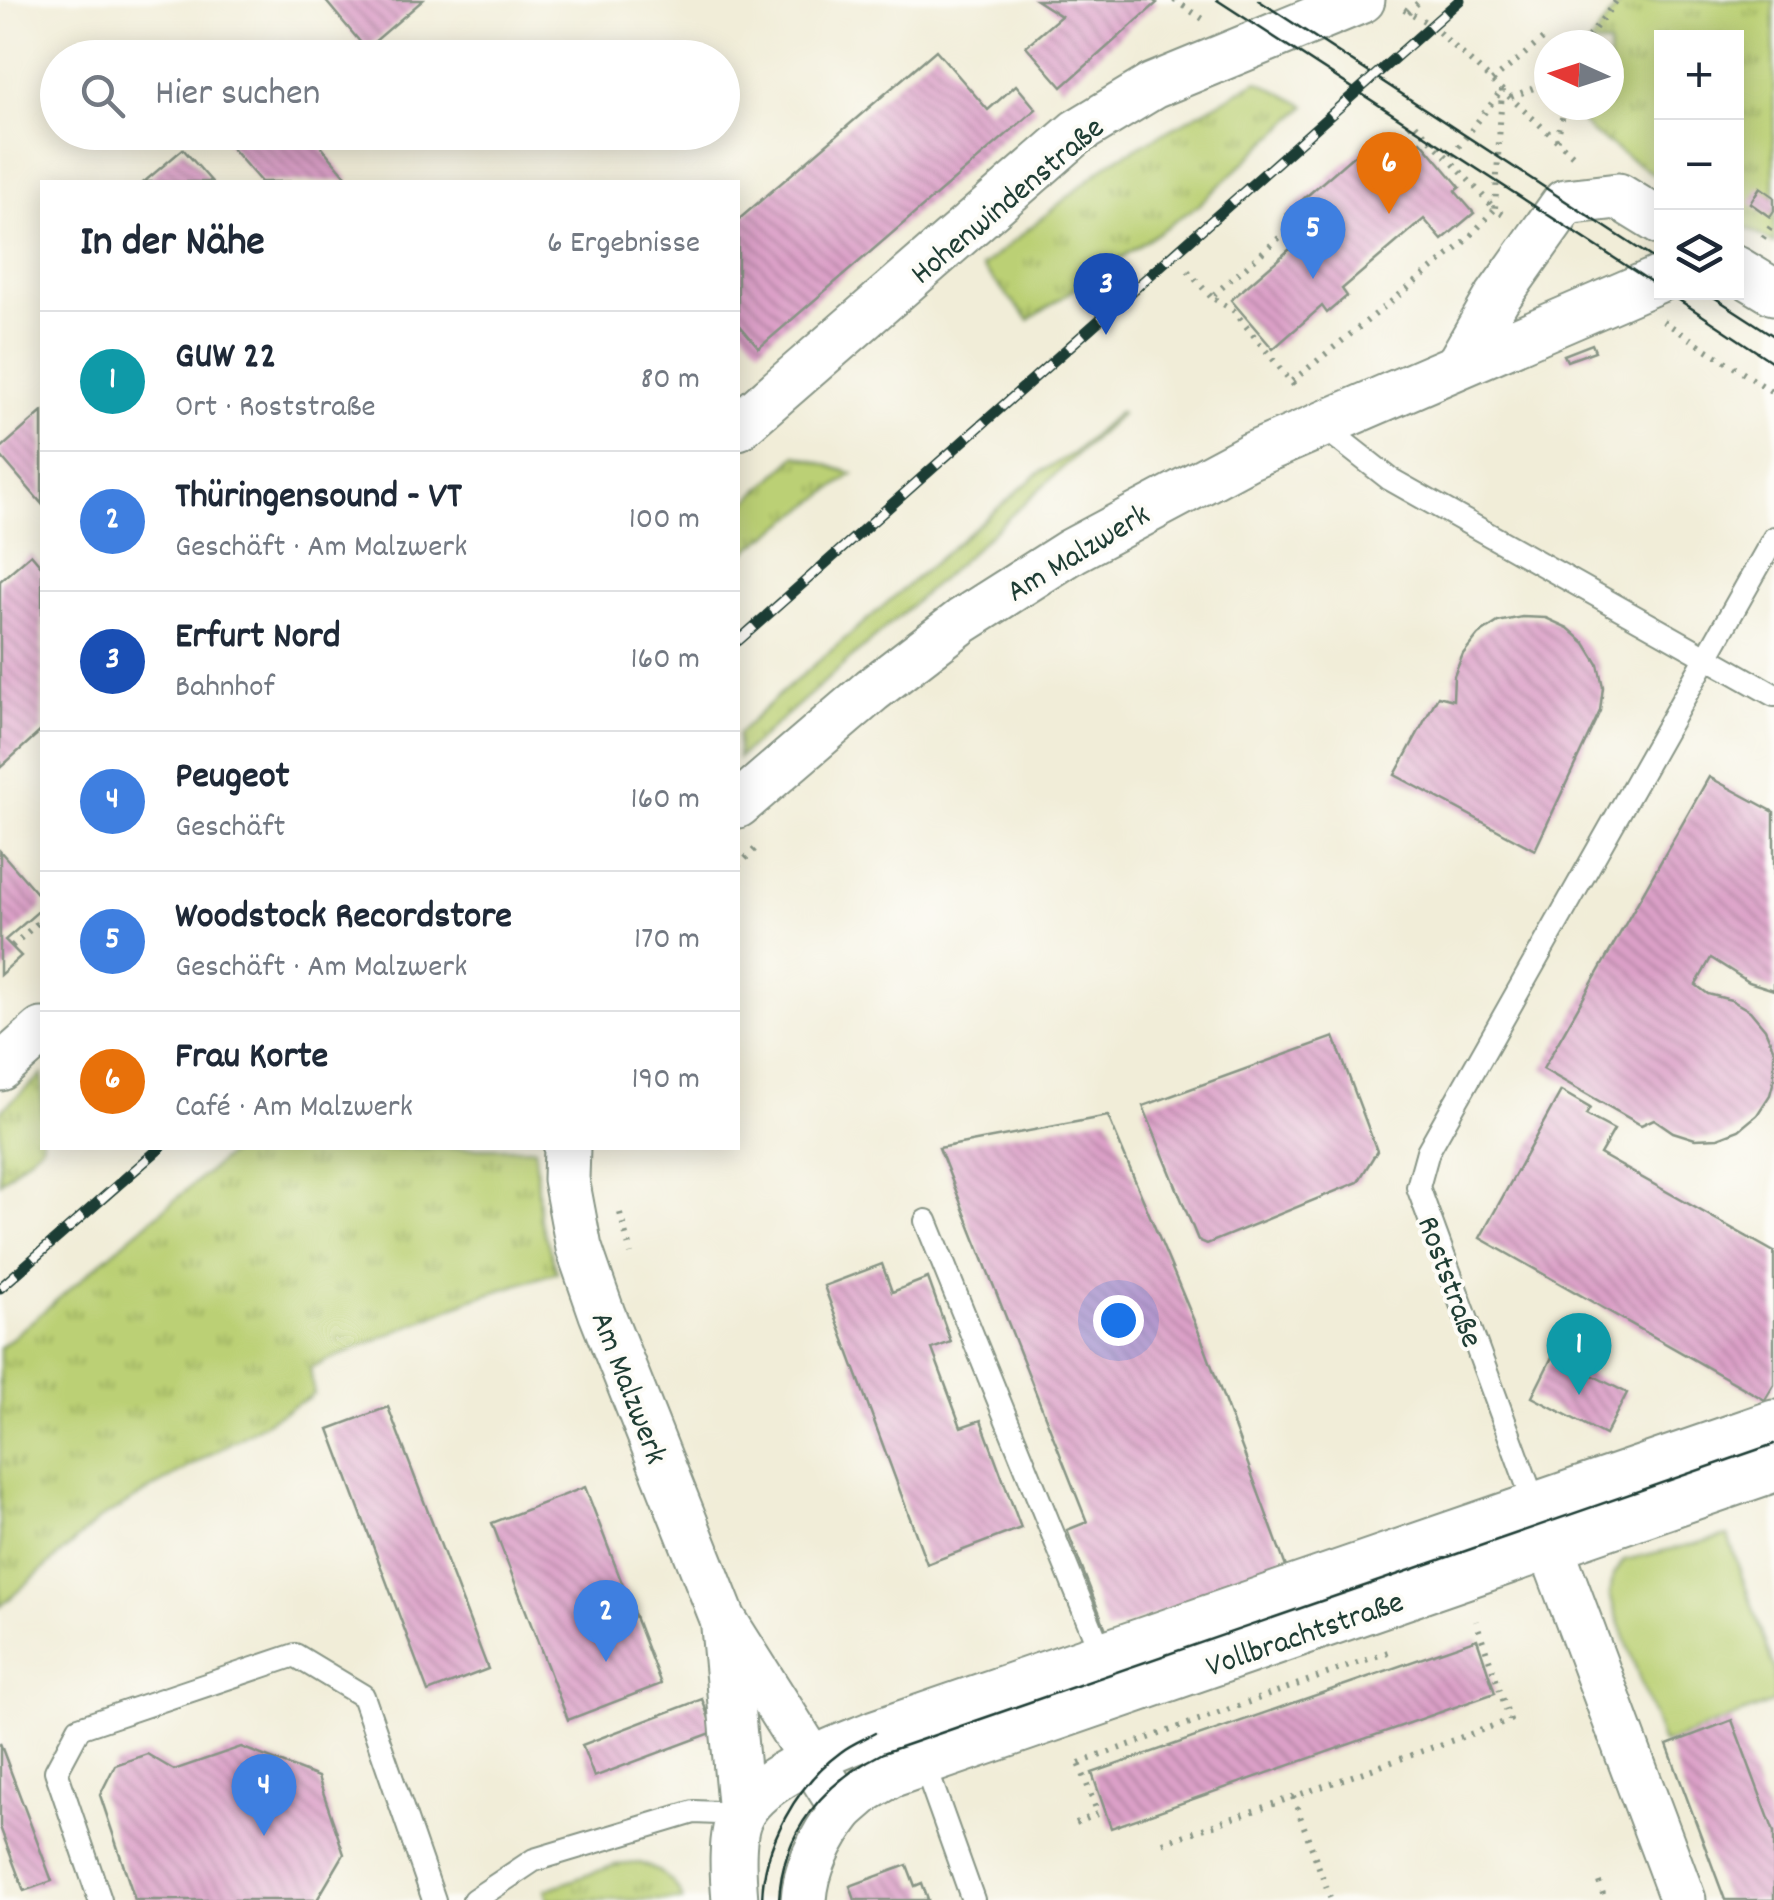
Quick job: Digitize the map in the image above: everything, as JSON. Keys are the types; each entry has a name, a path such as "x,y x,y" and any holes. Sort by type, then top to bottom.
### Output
{"street":[{"name":"Hohenwindenstraße","path":"740,425 1078,132 1153,86 1352,5"},
{"path":"1458,364 1497,298 1565,202 1618,196 1654,218"},
{"path":"1744,273 1774,292"},
{"name":"Am Malzwerk","path":"752,822 872,690 962,622 1072,550 1250,456 1654,281"},
{"path":"0,1068 40,1033"},
{"name":"Am Malzwerk","path":"566,1150 566,1179 579,1248 723,1619 815,1766"},
{"path":"736,1900 732,1866 741,1814 769,1784 815,1766 875,1733 1102,1655 1543,1526 1774,1423"},
{"name":"Vollbrachtstraße","path":"804,1900 827,1829 843,1810 878,1782 1543,1526 1774,1470"},
{"name":"Roststraße","path":"1543,1526 1683,1900"},
{"name":"Am Malzwerk","path":"723,1619 741,1814"},
{"path":"815,1766 843,1810"}],"lane":[{"path":"1320,424 1390,479 1774,695"},
{"name":"Roststraße","path":"1543,1526 1418,1187 1428,1151 1774,538"},
{"path":"926,1221 1102,1655"},
{"path":"100,1900 56,1771 79,1728 295,1656 363,1696 434,1900"},
{"path":"924,1763 973,1900"},
{"path":"474,1900 534,1860 694,1812 741,1814"}],"path":[{"path":"1408,12 1421,0"},
{"path":"1594,30 1617,0"},
{"path":"1352,5 1408,12 1430,25 1618,196"},
{"path":"1492,81 1534,46"},
{"path":"1511,97 1534,88"},
{"path":"1449,159 1502,90"},
{"path":"1557,140 1561,120"},
{"path":"1292,381 1464,244 1495,209 1412,122 1392,140"},
{"path":"1211,297 1295,224"},
{"path":"1188,271 1211,297 1233,310 1292,381 1320,424"},
{"path":"740,860 752,822"},
{"path":"12,946 40,921"},
{"path":"619,1212 633,1264"},
{"path":"1458,1627 1494,1614"},
{"path":"1162,1842 1510,1720 1476,1621"},
{"path":"1079,1763 1404,1646"},
{"path":"1076,1822 1098,1814 1086,1782"},
{"path":"1293,1797 1331,1900"},
{"path":"1599,1882 1605,1900"}],"green space":[{"path":"1622,0 1774,0 1774,244 1744,226 1744,30 1654,30 1654,174 1592,133 1580,120 1624,120 1624,30 1599,30"},
{"path":"1258,81 1306,106 1197,206 1029,320 982,267 1109,163"},
{"path":"1121,414 740,756 740,732 778,696 1039,473 1074,453"},
{"path":"797,455 853,474 740,556 740,508"},
{"path":"40,1077 40,1147 0,1182 0,1111"},
{"path":"234,1150 535,1150 540,1220 557,1272 472,1299 310,1368 314,1394 100,1519 0,1607 0,1348"},
{"path":"1728,1536 1774,1669 1774,1702 1663,1744 1610,1596 1613,1575 1624,1560"},
{"path":"640,1863 666,1877 683,1900 548,1900 545,1890 615,1865"}],"building":[{"path":"325,0 423,0 376,40 358,40"},
{"path":"1036,0 1157,3 1062,87 1026,46 1061,16"},
{"path":"936,50 988,110 1016,85 1036,109 759,348 740,325 740,218"},
{"path":"1383,130 1405,155 1421,141 1460,187 1455,191 1474,213 1442,240 1424,219 1342,289 1347,296 1327,313 1322,306 1273,349 1231,300 1305,236 1286,214"},
{"path":"184,150 210,180 146,180"},
{"path":"233,150 324,150 349,180 259,180"},
{"path":"1760,187 1774,197 1770,217 1750,203"},
{"path":"1592,344 1595,351 1567,361 1564,355"},
{"path":"40,414 40,502 0,455 0,449"},
{"path":"31,554 40,565 40,732 0,768 0,581"},
{"path":"1546,618 1568,628 1585,643 1598,664 1603,687 1600,711 1535,850 1395,775 1438,696 1453,700 1454,676 1463,654 1478,635 1498,622"},
{"path":"1709,777 1774,812 1774,990 1749,982 1711,958 1696,985 1750,1011 1765,1029 1774,1050 1774,1080 1757,1115 1739,1130 1718,1138 1695,1139 1673,1132 1654,1119 1641,1125 1543,1069"},
{"path":"0,851 40,897 40,910 5,940 21,956 0,975"},
{"path":"1334,1037 1377,1151 1358,1182 1207,1244 1198,1240 1143,1106"},
{"path":"1561,1091 1590,1108 1586,1115 1614,1130 1600,1154 1774,1252 1774,1385 1765,1400 1480,1238"},
{"path":"1108,1116 1202,1340 1286,1567 1107,1632 1067,1530 1087,1522 939,1148"},
{"path":"882,1264 892,1292 928,1278 951,1342 932,1349 961,1427 981,1420 1021,1528 927,1564 824,1286"},
{"path":"1553,1355 1627,1393 1605,1435 1532,1397"},
{"path":"388,1407 488,1669 428,1692 329,1429"},
{"path":"585,1487 661,1684 568,1720 492,1523"},
{"path":"1477,1639 1495,1693 1111,1828 1092,1773"},
{"path":"702,1699 714,1732 594,1777 582,1745"},
{"path":"1732,1720 1774,1832 1774,1900 1725,1900 1667,1745"},
{"path":"0,1743 52,1881 24,1891 0,1827"},
{"path":"241,1747 318,1777 344,1854 317,1900 135,1900 100,1795 115,1765 147,1754 174,1770"},
{"path":"907,1865 915,1886 922,1883 928,1900 855,1900 850,1886"}],"tram line":[{"path":"1217,0 1654,284"},
{"path":"1258,0 1654,259"},
{"path":"1679,300 1774,363"},
{"path":"1718,300 1774,336"},
{"path":"779,1900 788,1852 810,1812 842,1779 883,1753 1774,1444"},
{"path":"762,1900 776,1837 797,1798 825,1765 875,1733"}],"railway":[{"path":"740,639 1460,0"},
{"path":"0,1288 158,1150"}],"place":[{"name":"Frau Korte","path":"1389,214"},
{"name":"Woodstock Recordstore","path":"1313,279"},
{"name":"Erfurt Nord","path":"1106,335"},
{"name":"GUW 22","path":"1579,1395"},
{"name":"Thüringensound - VT","path":"606,1662"},
{"name":"Peugeot","path":"264,1836"}]}
